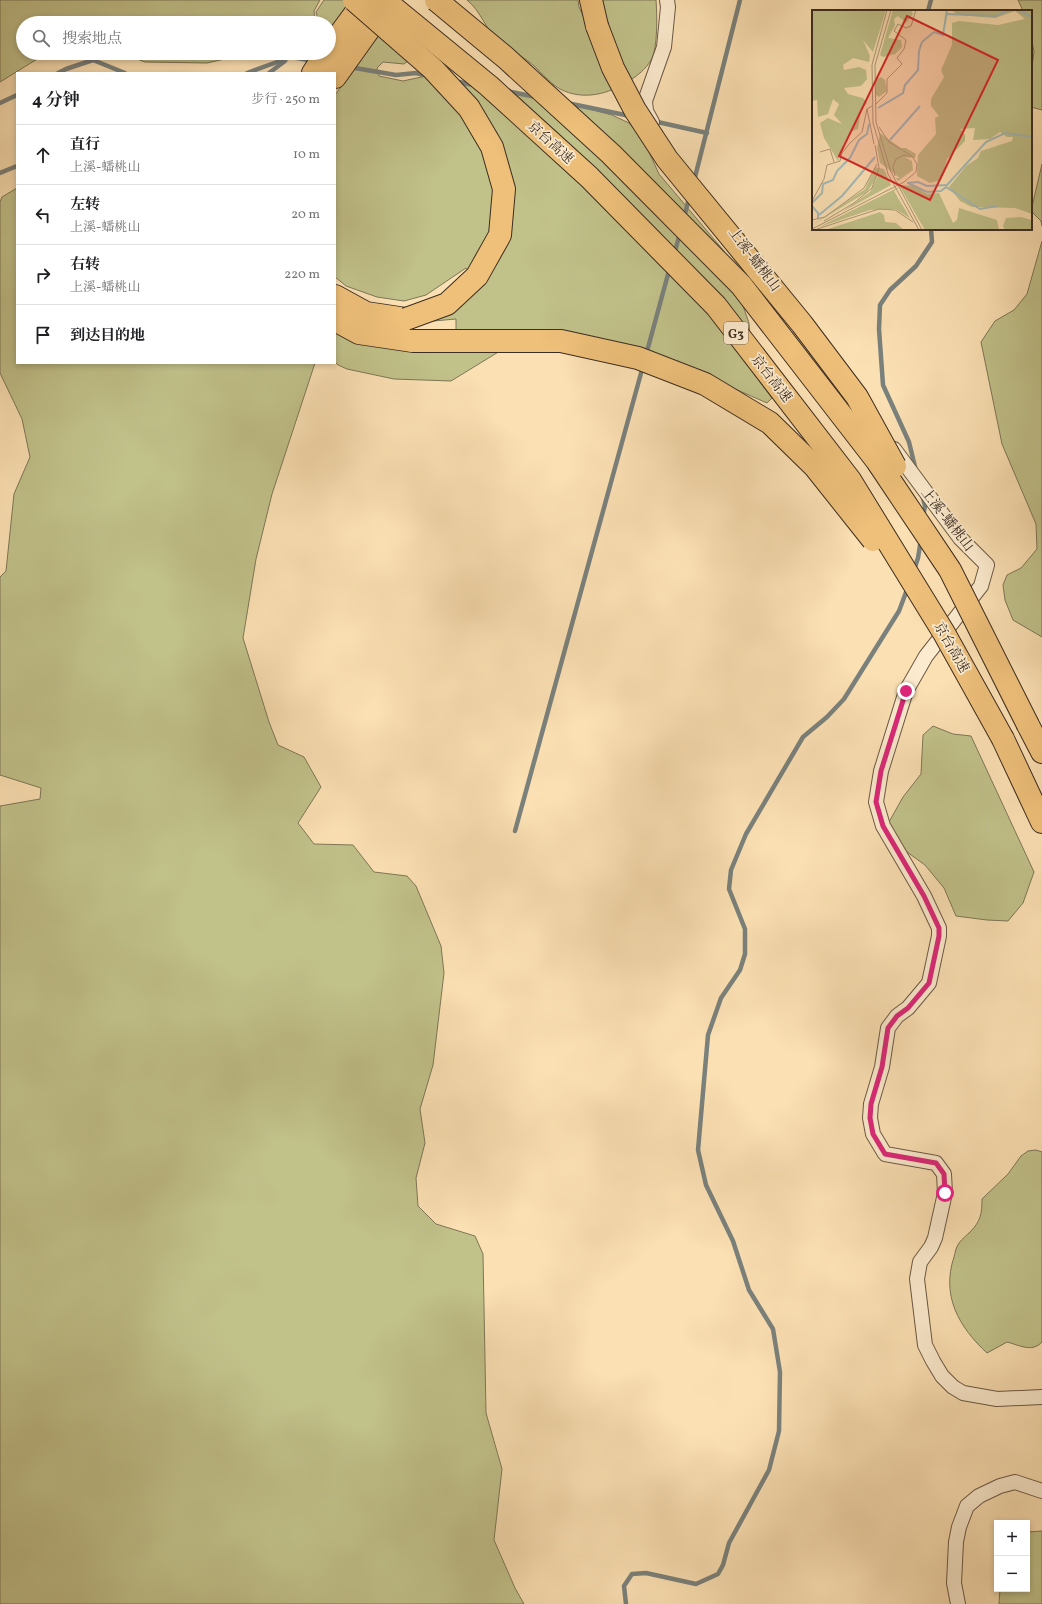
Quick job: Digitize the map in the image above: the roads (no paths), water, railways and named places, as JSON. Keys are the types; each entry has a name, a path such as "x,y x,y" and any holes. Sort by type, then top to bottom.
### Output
{"highway":[{"path":"336,297 366,313 406,319 447,304 477,276 500,235 504,190 492,147 469,108 433,69 354,0"},
{"path":"336,39 365,0"},
{"name":"京台高速","path":"382,0 396,9 489,86 589,177 716,306 850,480 944,633 1003,739 1042,822"},
{"path":"336,75 390,0"},
{"name":"G3","path":"436,0 506,58 611,154 741,285 877,461 950,570 1042,752"},
{"path":"591,0 597,26 613,68 635,110 667,158 802,324 857,397 950,570"},
{"path":"314,72 321,60"},
{"path":"336,321 359,333 413,341 561,341 638,358 705,384 770,423 815,467 944,633"}],"street":[{"name":"上溪-蟠桃山","path":"667,0 668,7 664,47 645,101 646,111 674,161 743,242 960,538 987,565 981,586 926,656 906,691 881,771 876,802 883,826 924,896 939,928 939,936 929,983 908,1008 897,1016 888,1028 882,1067 871,1104 870,1118 873,1134 885,1154 936,1163 944,1174 945,1193 935,1238 931,1247 920,1262 917,1279 925,1345 942,1376 953,1387 964,1393 997,1399 1042,1397"},
{"path":"958,1604 954,1582 956,1542 959,1527 967,1506 979,1496 1000,1486 1015,1482 1042,1491"}],"waterway":[{"path":"694,181 740,0"},
{"path":"928,10 931,0"},
{"path":"60,72 93,60"},
{"path":"93,60 123,72"},
{"path":"250,72 283,60"},
{"path":"308,60 314,61"},
{"path":"270,72 285,61"},
{"path":"349,67 396,75 416,73 428,76"},
{"path":"455,81 473,85"},
{"path":"506,91 536,97"},
{"path":"0,103 16,95"},
{"path":"567,103 630,116"},
{"path":"653,121 707,133"},
{"path":"0,173 16,166"},
{"path":"684,218 689,198"},
{"path":"916,471 909,442 883,385 879,329 880,305 890,290 916,266 932,242 931,230"},
{"path":"674,255 680,233"},
{"path":"646,355 670,267"},
{"path":"515,831 643,366"},
{"path":"922,495 925,506 923,517"},
{"path":"914,570 918,558 921,539"},
{"path":"626,1604 624,1586 632,1574 646,1573 696,1584 718,1574 723,1565 729,1543 769,1470 779,1431 780,1372 773,1329 749,1290 733,1241 706,1185 698,1150 708,1035 721,998 740,970 745,954 745,929 729,889 731,870 746,834 803,737 827,717 844,699 899,611 908,587"}]}
